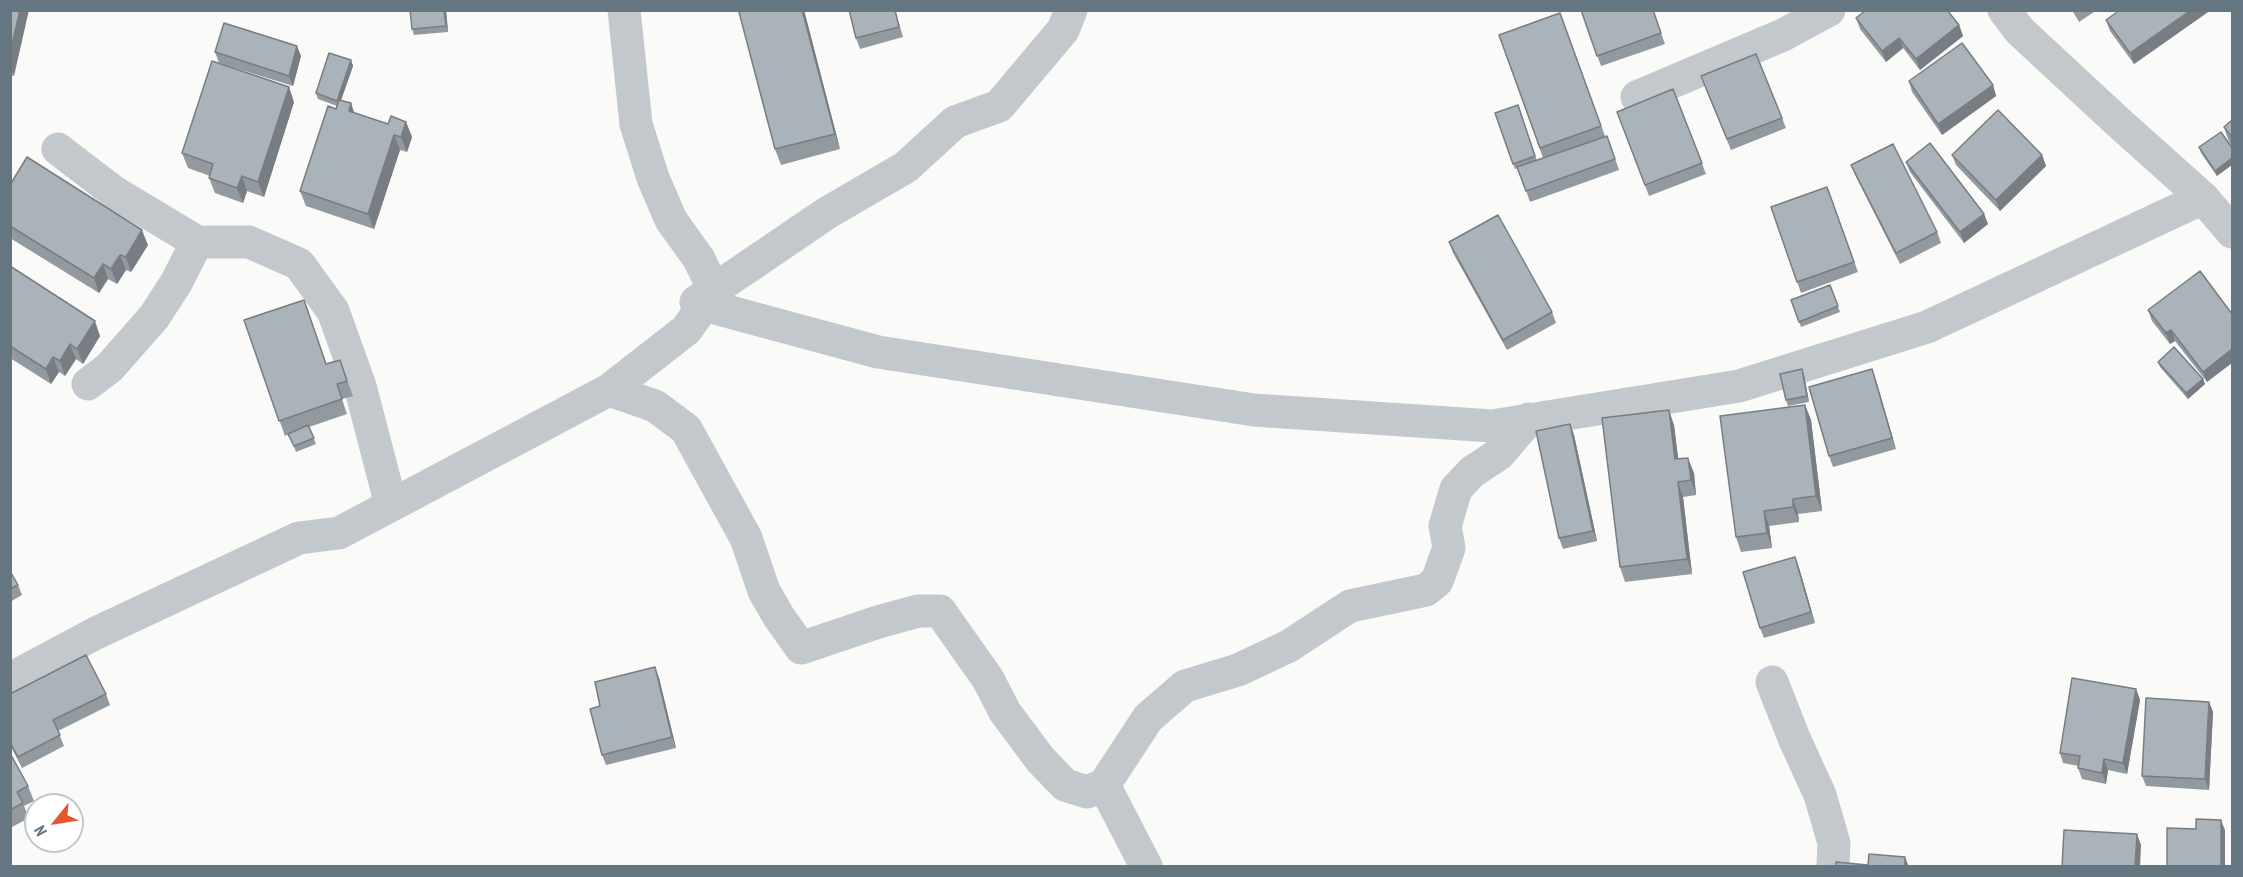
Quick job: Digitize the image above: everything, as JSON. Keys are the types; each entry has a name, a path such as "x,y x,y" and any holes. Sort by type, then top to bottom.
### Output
{"street":[{"path":"10,679 96,633 300,538 339,533 609,390 686,330 704,305 710,282 699,260 671,220 652,178 636,124 624,10"},
{"path":"471,461 538,435 594,403 670,337 696,302 827,213 906,167 955,122 999,106 1063,30 1071,10"},
{"path":"1637,97 1783,35 1829,10"},
{"path":"2004,10 2020,31 2117,122 2203,198 2232,232"},
{"path":"58,148 114,192 197,242 249,242 299,264 333,311 360,386 391,505"},
{"path":"704,305 878,352 1254,410 1492,426 1739,386 1927,327 2203,198"},
{"path":"88,384 109,368 154,317 176,283 197,242"},
{"path":"609,390 655,406 686,429 746,538 764,591 801,648 878,621 918,611 940,611 983,671 1005,712 1040,759 1065,784 1087,792 1104,785 1148,718 1185,686 1238,669 1289,646 1350,606 1426,590 1437,581 1449,548 1445,526 1456,489 1472,472 1499,454 1529,419"},
{"path":"1772,682 1820,795 1834,843 1833,867"},
{"path":"1104,785 1146,867"}],"building":[{"path":"10,10 20,10 10,53"},
{"path":"410,10 444,10 446,26 412,29"},
{"path":"802,10 835,134 775,149 739,12"},
{"path":"849,10 895,10 899,27 856,38"},
{"path":"1581,10 1653,10 1661,33 1597,56"},
{"path":"1866,10 1947,10 1959,25 1916,59 1899,38 1882,51 1856,18"},
{"path":"2120,10 2191,10 2130,53 2106,20"},
{"path":"1560,13 1601,126 1540,148 1499,35"},
{"path":"224,23 297,46 289,76 215,52"},
{"path":"1962,43 1993,85 1938,124 1909,81"},
{"path":"329,53 351,60 337,101 316,93"},
{"path":"1756,54 1782,118 1727,139 1701,76"},
{"path":"212,61 289,87 258,182 242,176 237,188 209,178 213,164 182,153"},
{"path":"1673,89 1702,163 1645,185 1617,112"},
{"path":"339,100 351,103 349,111 388,124 391,116 406,122 401,137 394,135 368,214 300,191 328,106 336,109"},
{"path":"1518,105 1535,156 1513,164 1495,113"},
{"path":"1998,110 2042,155 1996,200 1952,155"},
{"path":"2232,120 2232,137 2224,127"},
{"path":"2221,132 2232,148 2232,158 2215,171 2199,147"},
{"path":"1607,136 1615,159 1526,191 1517,167"},
{"path":"1930,143 1984,214 1960,232 1906,162"},
{"path":"1893,144 1937,232 1896,253 1851,165"},
{"path":"27,157 142,230 126,257 120,255 111,269 103,264 94,278 10,226 10,185"},
{"path":"1827,187 1854,262 1797,282 1771,207"},
{"path":"1498,215 1552,312 1503,340 1449,242"},
{"path":"10,266 95,321 77,349 70,344 60,361 53,357 46,369 10,346"},
{"path":"2200,271 2232,314 2232,349 2203,372 2171,330 2166,333 2148,310"},
{"path":"1830,285 1838,306 1799,322 1791,300"},
{"path":"304,300 326,364 340,360 347,381 337,384 342,399 279,421 244,320"},
{"path":"2174,347 2203,379 2186,393 2158,362"},
{"path":"1802,369 1807,396 1786,400 1780,374"},
{"path":"1872,369 1892,438 1829,456 1809,387"},
{"path":"1805,405 1816,496 1793,499 1793,507 1764,511 1767,533 1736,537 1720,416"},
{"path":"1669,410 1675,459 1688,458 1691,480 1678,482 1687,559 1620,567 1602,418"},
{"path":"1570,424 1593,531 1559,538 1536,431"},
{"path":"308,425 314,438 294,446 288,434"},
{"path":"1795,557 1811,612 1760,628 1743,572"},
{"path":"10,571 18,585 10,589"},
{"path":"86,655 106,694 53,720 60,735 18,757 10,742 10,694"},
{"path":"655,667 672,737 602,755 590,709 600,706 595,682"},
{"path":"2072,678 2136,689 2123,763 2104,759 2102,773 2078,768 2080,756 2060,753"},
{"path":"2146,698 2209,702 2205,779 2142,776"},
{"path":"10,753 28,786 17,792 23,803 10,810"},
{"path":"2196,819 2221,820 2221,867 2167,867 2167,828 2196,829"},
{"path":"2064,830 2137,834 2135,867 2062,867"},
{"path":"1869,854 1905,857 1905,867 1836,867 1836,862 1868,865"}]}
